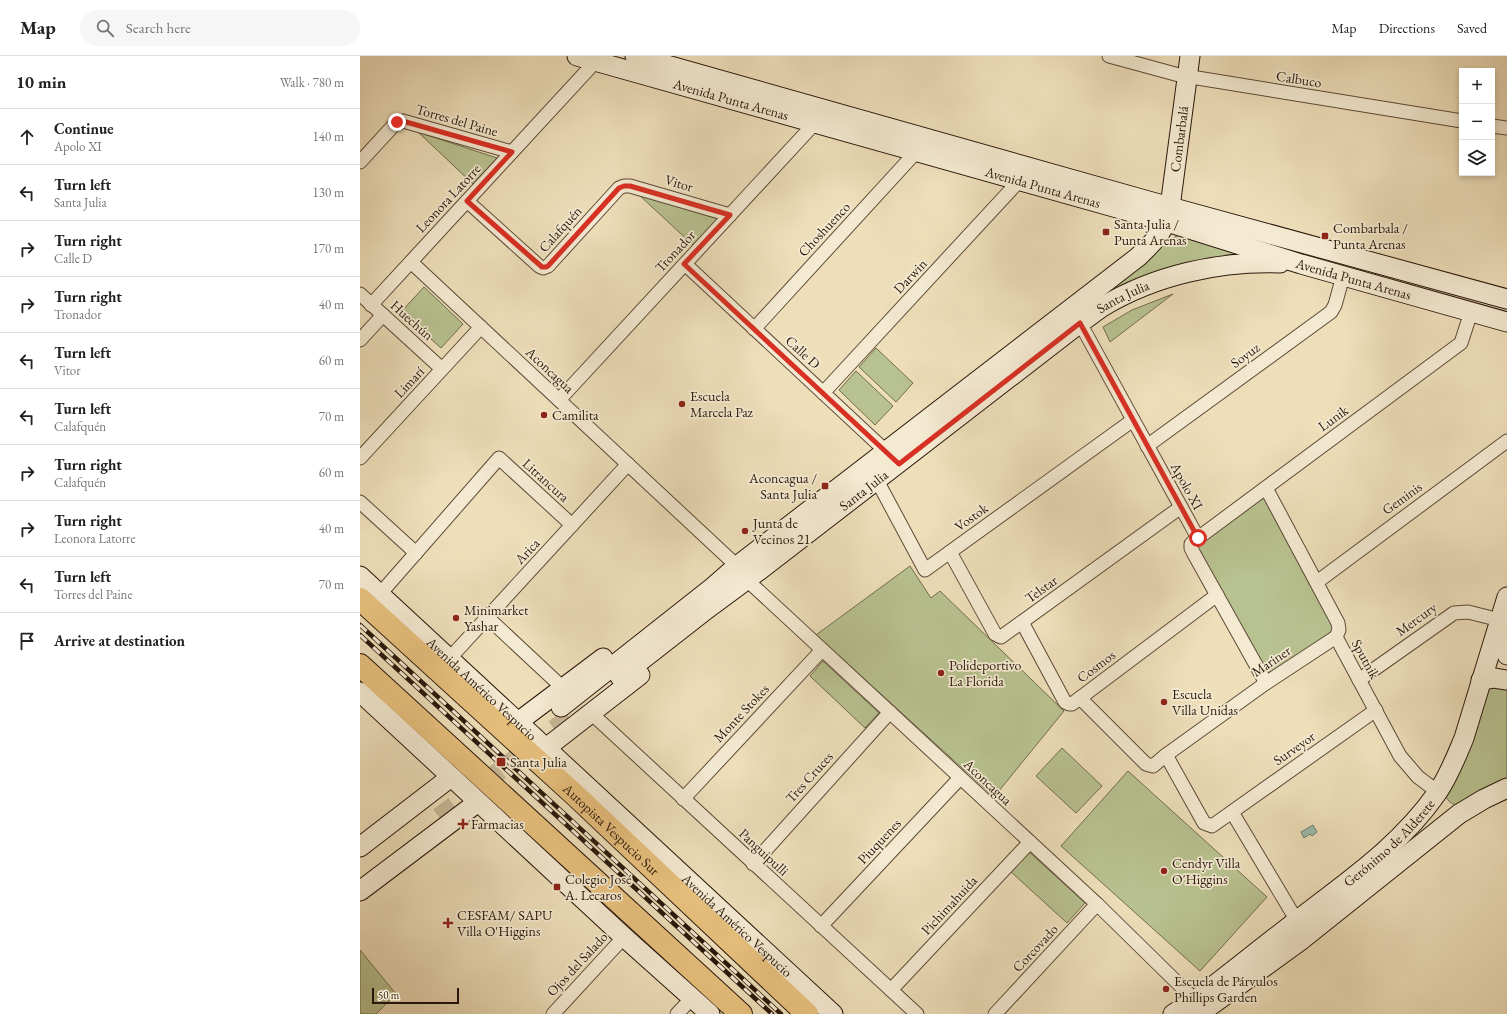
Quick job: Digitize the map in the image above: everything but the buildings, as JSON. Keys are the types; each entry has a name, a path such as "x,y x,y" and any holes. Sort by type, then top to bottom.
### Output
{"highway":[{"name":"Autopista Vespucio Sur","path":"370,597 570,790 807,1014"},
{"path":"360,665 741,1014"},
{"path":"701,978 729,1014"}],"main road":[{"name":"Avenida Punta Arenas","path":"577,56 596,61 671,68 815,123 1020,180 1169,214 1507,299"},
{"name":"Avenida Punta Arenas","path":"635,56 671,68 1169,214 1302,264 1507,322"},
{"name":"Combarbalá","path":"1169,214 1190,56"},
{"name":"Santa Julia","path":"565,712 707,609 742,573 892,457 1138,257 1157,238 1169,214"},
{"name":"Santa Julia","path":"892,457 1080,323 1102,308 1129,293 1183,274 1212,267 1246,264 1302,264"},
{"name":"Santa Julia","path":"518,722 690,592 706,582 742,573"},
{"name":"Santa Julia","path":"546,748 710,620 728,603 742,573"},
{"name":"Avenida Américo Vespucio","path":"360,576 370,597 449,659 833,1014"},
{"name":"Gerónimo de Alderete","path":"1173,1014 1202,1010 1297,921 1380,856 1406,831 1438,792 1453,764 1464,738 1507,597"},
{"path":"1500,622 1507,655"},
{"path":"1481,680 1494,678 1507,680"},
{"path":"362,698 451,777 624,937 710,1014"},
{"path":"360,846 451,777"},
{"name":"Gerónimo de Alderete","path":"1182,1014 1202,1010 1300,941 1459,814 1484,799 1507,788"},
{"path":"1438,792 1444,804 1452,812 1459,814"},
{"path":"360,891 478,802"},
{"path":"360,861 435,812 360,878"}],"street":[{"name":"Calbuco","path":"1109,56 1188,77 1459,121"},
{"name":"Leonora Latorre","path":"371,305 596,61"},
{"name":"Torres del Paine","path":"360,162 394,125 400,121 512,152"},
{"name":"Tronador","path":"559,400 815,123"},
{"path":"1495,126 1507,128"},
{"name":"Choshuenco","path":"754,329 917,151"},
{"name":"Darwin","path":"823,393 1020,180"},
{"name":"Vitor","path":"619,188 630,186 730,215"},
{"name":"Calafquén","path":"467,201 539,266 544,268 548,266 619,188"},
{"name":"Aconcagua","path":"411,262 628,464 822,650 1098,904 1202,1010"},
{"name":"Calle D","path":"684,264 892,457"},
{"name":"Soyuz","path":"1147,446 1331,312 1335,305 1343,276"},
{"name":"Huechún","path":"360,294 442,369"},
{"name":"Lunik","path":"1198,538 1461,344 1471,312"},
{"path":"360,340 383,315"},
{"name":"Apolo XI","path":"1080,323 1198,538"},
{"name":"Limarí","path":"360,458 481,327"},
{"name":"Vostok","path":"873,472 925,570 1133,420"},
{"name":"Geminis","path":"1317,582 1507,441"},
{"name":"Litrancura","path":"416,553 499,458 572,525"},
{"name":"Arica","path":"449,659 628,464"},
{"name":"Sputnik","path":"1266,488 1338,623 1339,630 1336,637 1405,763 1418,777 1438,792"},
{"path":"360,502 416,553 370,597"},
{"name":"Telstar","path":"950,552 997,636 1003,636 1181,507"},
{"path":"1198,538 1191,544 1191,548 1266,683"},
{"name":"Cosmos","path":"1022,622 1066,702 1068,704 1072,704 1217,595"},
{"name":"Mercury","path":"1359,680 1454,613 1463,611 1500,622"},
{"path":"487,617 563,688"},
{"name":"Mariner","path":"1080,698 1146,764 1153,766 1266,683 1336,637"},
{"name":"Monte Stokes","path":"683,799 822,650"},
{"name":"Surveyor","path":"1166,755 1204,823 1208,826 1212,826 1376,710"},
{"name":"Tres Cruces","path":"753,864 890,712"},
{"name":"Panguipulli","path":"591,713 917,1014"},
{"name":"Piuquenes","path":"821,926 960,778"},
{"path":"1232,812 1297,921"},
{"name":"Pichimahuida","path":"891,990 1030,842"},
{"name":"Corcovado","path":"995,1014 1098,904"},
{"name":"Ojos del Salado","path":"553,1014 624,937"},
{"path":"677,1014 692,998"}],"green space":[{"path":"418,132 497,158 473,184"},
{"path":"638,194 718,219 693,245"},
{"path":"1180,235 1246,253 1087,304 1176,236"},
{"path":"424,287 463,324 441,348 401,312"},
{"path":"1173,294 1110,342 1103,327 1132,310"},
{"path":"876,348 913,383 896,402 859,367"},
{"path":"856,371 893,406 875,425 839,390"},
{"path":"1264,497 1337,630 1269,677 1196,544"},
{"name":"Polideportivo La Florida","path":"910,566 931,598 940,591 1064,711 994,797 816,635"},
{"path":"823,661 879,713 865,728 810,676"},
{"path":"1489,686 1507,686 1507,781 1457,805 1452,804 1445,793"},
{"path":"1062,748 1102,786 1076,813 1036,776"},
{"name":"Cendyr Villa O'Higgins","path":"1128,771 1267,897 1200,971 1061,846"},
{"path":"1027,850 1085,903 1067,923 1009,870"},
{"path":"360,950 396,994 376,1014 360,1014"}],"shaded area":[{"path":"1313,825 1317,832 1312,836 1310,834 1304,838 1301,832"}],"tunnel":[{"path":"439,817 570,717"}],"railway":[{"path":"360,625 781,1014"},
{"path":"360,635 772,1014"}],"place":[{"name":"Santa Julia / Punta Arenas","path":"1106,232"},
{"name":"Combarbala / Punta Arenas","path":"1325,236"},
{"name":"Escuela Marcela Paz","path":"682,404"},
{"name":"Camilita","path":"544,415"},
{"name":"Aconcagua / Santa Julia","path":"825,486"},
{"name":"Junta de Vecinos 21","path":"745,531"},
{"name":"Minimarket Yashar","path":"456,618"},
{"name":"Polideportivo La Florida","path":"941,673"},
{"name":"Escuela Villa Unidas","path":"1164,702"},
{"name":"Santa Julia","path":"501,762"},
{"name":"Farmacias","path":"463,824"},
{"name":"Cendyr Villa O'Higgins","path":"1164,871"},
{"name":"Colegio José A. Lecaros","path":"557,887"},
{"name":"CESFAM/ SAPU Villa O'Higgins","path":"448,923"},
{"name":"Escuela de Párvulos Phillips Garden","path":"1166,989"}],"route":[{"path":"397,122 403,121 512,152 467,201 539,266 544,268 548,266 619,188 624,186 630,186 730,215 684,264 899,464 1080,323 1198,538"}]}
